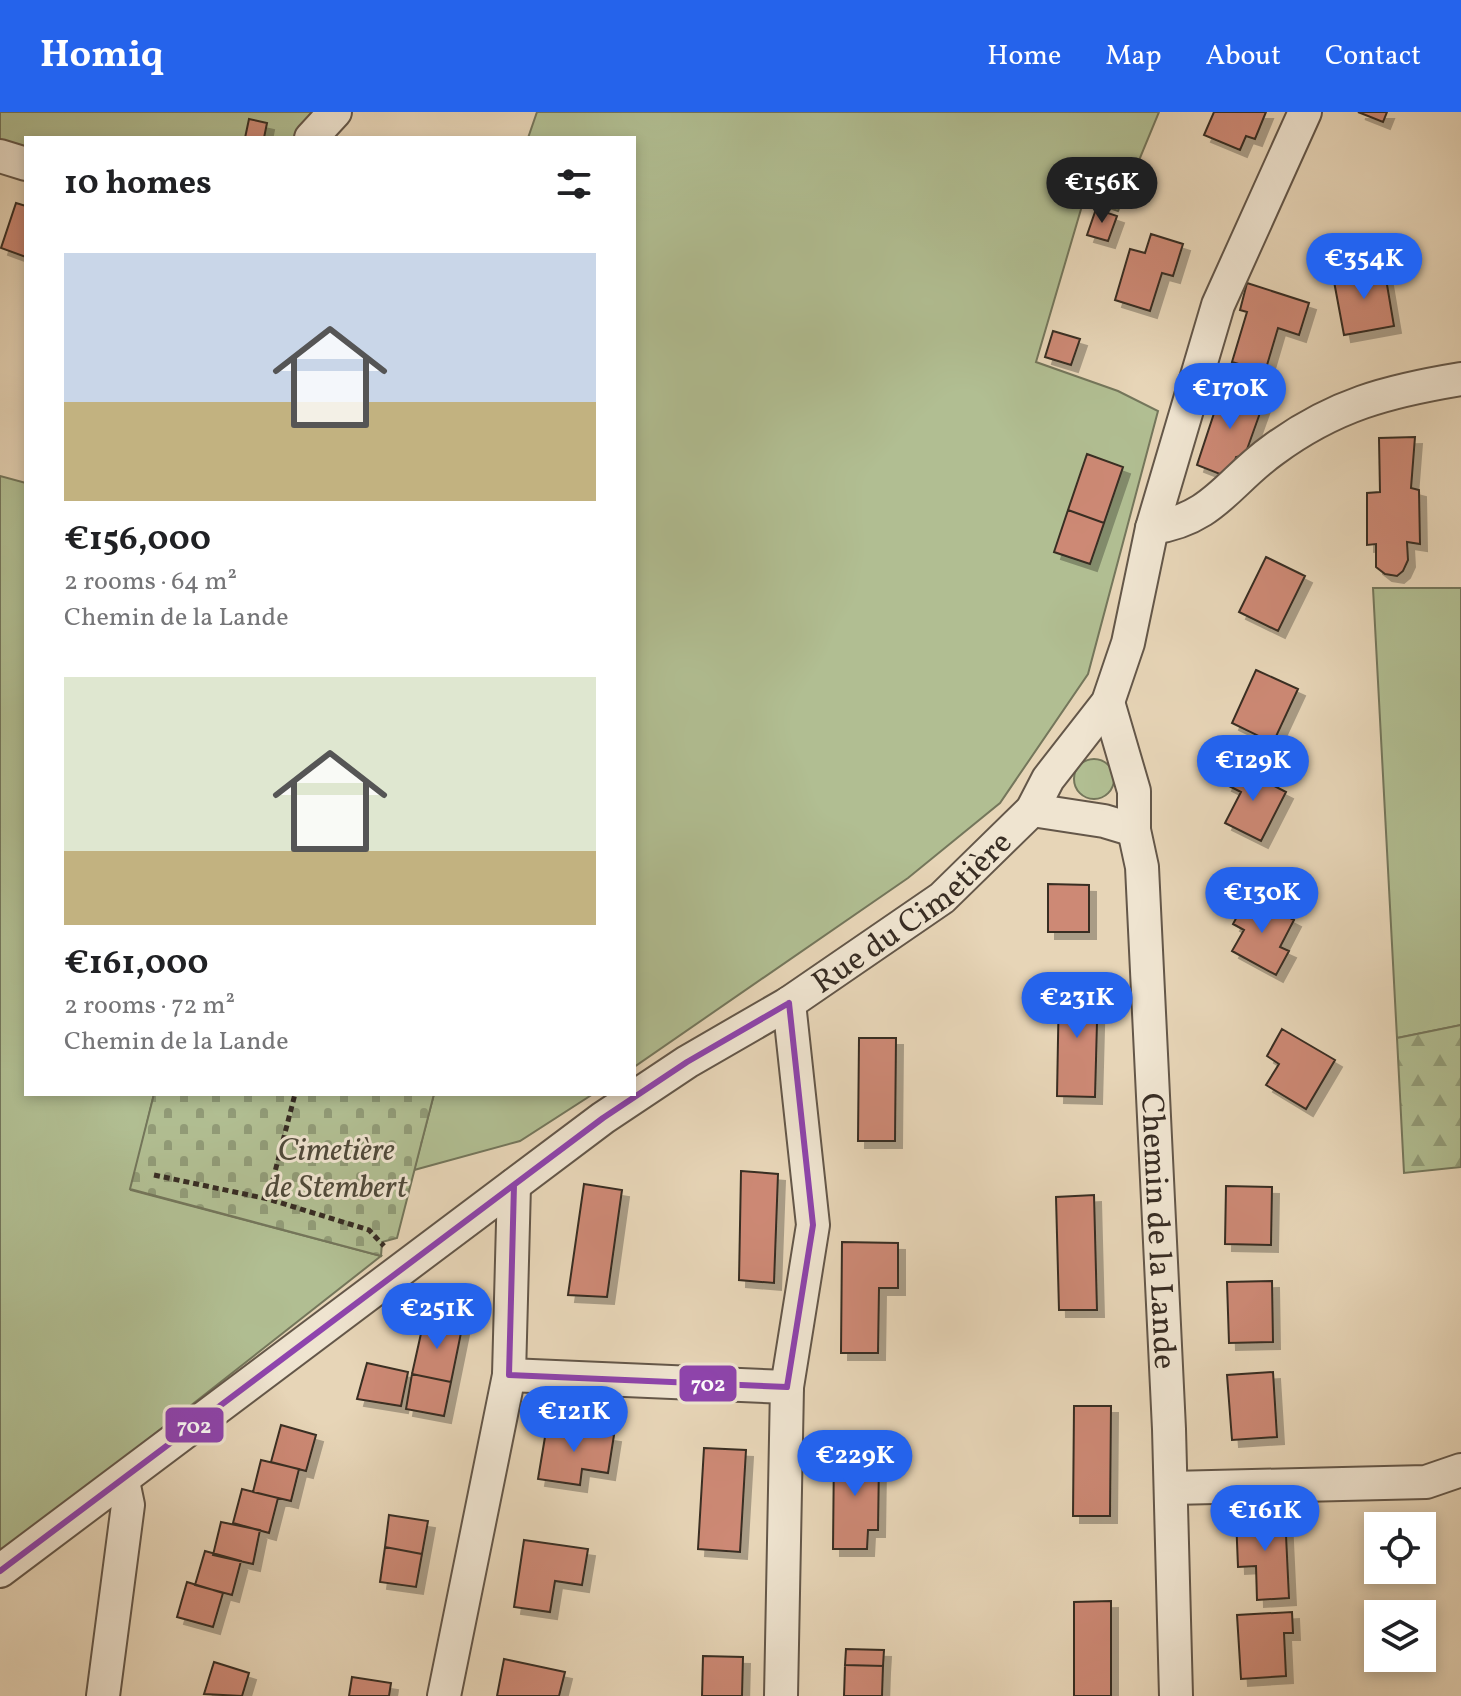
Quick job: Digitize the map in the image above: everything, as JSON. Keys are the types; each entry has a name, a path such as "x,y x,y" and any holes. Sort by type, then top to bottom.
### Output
{"street":[{"path":"313,136 335,112"},
{"path":"1108,702 1128,643 1152,528 1218,305 1305,112"},
{"path":"0,156 24,163"},
{"path":"1152,528 1180,524 1220,499 1271,451 1338,409 1394,390 1461,379"},
{"name":"Rue du Cimetière","path":"0,1571 615,1110 789,1003 942,898 1032,810 1048,779 1108,702"},
{"name":"Chemin de la Lande","path":"1108,702 1134,791 1134,830 1142,867 1171,1488 1176,1696"},
{"path":"1032,810 1104,821 1134,830"},
{"path":"781,1696 787,1387 813,1225 789,1003"},
{"path":"444,1696 509,1375 514,1185"},
{"path":"509,1375 787,1387"},
{"path":"1171,1488 1426,1482 1461,1470"},
{"path":"103,1696 128,1505 123,1481"}],"path":[{"path":"268,1199 294,1096"},
{"path":"154,1175 268,1199 369,1230 404,1267"}],"green space":[{"path":"0,112 320,112 295,136 24,136 24,152 0,146"},
{"path":"537,112 1159,112 1118,211 1084,199 1036,362 1118,391 1158,411 1088,674 1000,803 908,878 636,1066 636,136 529,136"},
{"path":"0,476 24,482 24,1096 154,1096 131,1190 381,1256 40,1524 0,1550"},
{"path":"1373,588 1461,588 1461,1025 1397,1038"},
{"path":"1094,759 1108,765 1114,779 1108,793 1094,799 1080,793 1074,779 1080,765"},
{"path":"1461,1025 1461,1167 1404,1173 1397,1038"},
{"name":"Cimetière de Stembert","path":"153,1096 433,1096 397,1238 382,1242 381,1256 130,1189"},
{"path":"433,1096 590,1096 520,1141 414,1170"}],"building":[{"path":"1214,112 1266,112 1255,139 1246,136 1240,150 1204,135"},
{"path":"1358,112 1387,112 1383,122"},
{"path":"249,119 267,123 264,136 245,136"},
{"path":"16,203 24,205 24,256 1,248"},
{"path":"1096,209 1117,216 1108,241 1087,235"},
{"path":"1151,234 1183,244 1173,276 1162,273 1150,311 1115,300 1130,249 1145,253"},
{"path":"1384,267 1394,326 1344,335 1333,276"},
{"path":"1247,283 1309,303 1299,335 1278,328 1265,372 1232,362 1247,312 1240,310"},
{"path":"1053,331 1080,339 1071,365 1045,357"},
{"path":"1223,386 1265,399 1245,455 1236,457 1230,478 1197,465"},
{"path":"1415,437 1411,488 1419,490 1420,544 1407,542 1408,560 1403,571 1397,576 1385,574 1376,567 1376,544 1367,545 1367,493 1380,492 1379,438"},
{"path":"1087,454 1123,467 1104,523 1068,510"},
{"path":"1068,510 1104,523 1090,564 1054,552"},
{"path":"1266,557 1305,576 1278,631 1239,612"},
{"path":"1256,670 1298,689 1273,743 1232,723"},
{"path":"1234,765 1286,792 1261,841 1225,823 1241,792 1225,784"},
{"path":"1048,884 1089,885 1089,932 1048,932"},
{"path":"1248,896 1294,920 1280,947 1289,951 1276,975 1232,951 1244,930 1233,924"},
{"path":"1059,984 1098,985 1095,1097 1057,1096"},
{"path":"1282,1029 1335,1060 1306,1109 1266,1085 1279,1064 1267,1056"},
{"path":"859,1038 896,1038 895,1141 858,1141"},
{"path":"741,1171 778,1174 774,1283 739,1280"},
{"path":"584,1184 622,1190 607,1297 568,1295"},
{"path":"1226,1186 1272,1187 1271,1245 1225,1244"},
{"path":"1094,1195 1097,1310 1059,1310 1056,1197"},
{"path":"842,1242 898,1243 898,1288 879,1288 878,1353 841,1353"},
{"path":"1272,1281 1273,1342 1229,1343 1227,1282"},
{"path":"424,1320 462,1328 451,1382 412,1374"},
{"path":"367,1363 408,1372 401,1406 357,1399"},
{"path":"1273,1372 1277,1437 1232,1440 1227,1375"},
{"path":"412,1374 451,1382 444,1416 406,1409"},
{"path":"1074,1406 1111,1406 1110,1516 1073,1516"},
{"path":"281,1425 316,1435 306,1471 271,1462"},
{"path":"547,1425 614,1435 608,1473 582,1469 580,1485 538,1479"},
{"path":"704,1448 746,1450 740,1552 698,1549"},
{"path":"834,1448 870,1448 870,1462 879,1462 878,1530 868,1530 867,1549 833,1549"},
{"path":"261,1460 299,1469 291,1501 253,1492"},
{"path":"242,1489 278,1498 269,1533 233,1523"},
{"path":"1285,1514 1289,1598 1257,1600 1256,1566 1238,1567 1236,1517"},
{"path":"389,1515 428,1521 422,1554 385,1547"},
{"path":"221,1522 260,1530 253,1564 213,1555"},
{"path":"524,1540 588,1549 582,1585 555,1581 550,1612 514,1607"},
{"path":"385,1547 422,1554 416,1587 380,1582"},
{"path":"205,1551 241,1561 232,1595 195,1585"},
{"path":"187,1582 223,1593 213,1627 177,1617"},
{"path":"1111,1601 1111,1696 1074,1696 1074,1602"},
{"path":"1292,1612 1293,1633 1284,1633 1286,1676 1241,1679 1237,1615"},
{"path":"846,1649 884,1650 883,1666 845,1665"},
{"path":"703,1656 743,1657 742,1696 702,1696"},
{"path":"504,1659 565,1672 559,1696 497,1696"},
{"path":"214,1662 249,1673 242,1696 204,1694"},
{"path":"845,1665 883,1666 882,1696 844,1696"},
{"path":"352,1677 391,1683 389,1696 349,1696"}],"transit line":[{"name":"702","path":"787,1387 813,1225 789,1003"},
{"name":"702","path":"0,1571 603,1118 687,1062 789,1003"},
{"name":"702","path":"509,1375 514,1185"},
{"name":"702","path":"509,1375 787,1387"}]}
